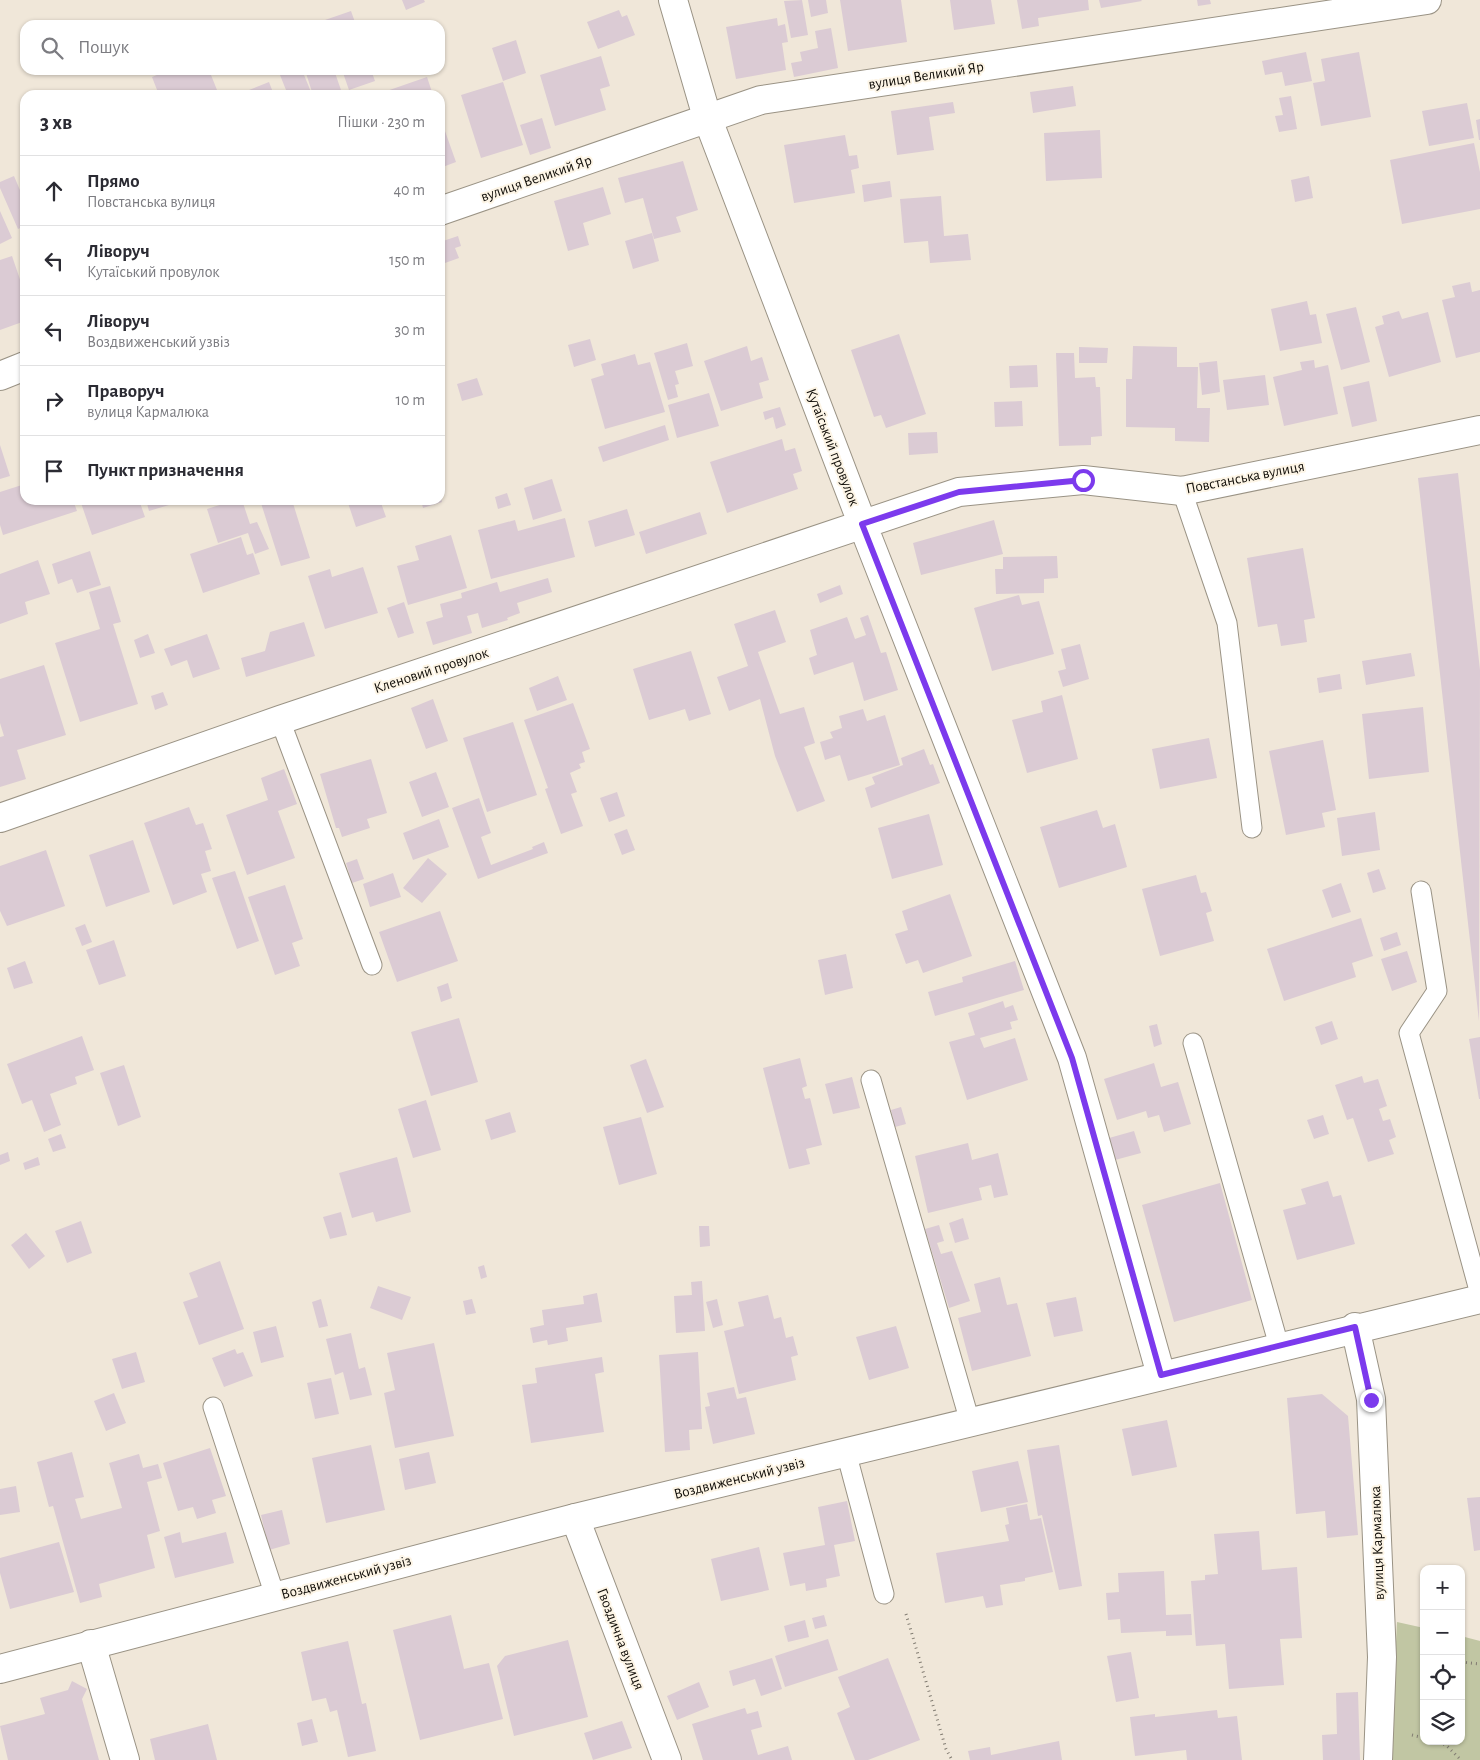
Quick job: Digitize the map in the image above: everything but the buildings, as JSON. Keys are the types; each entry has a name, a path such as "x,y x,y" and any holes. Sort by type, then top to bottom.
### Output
{"street":[{"name":"Кутаїський провулок","path":"673,0 707,117 862,524 1072,1058 1161,1375"},
{"name":"вулиця Великий Яр","path":"445,209 707,117 761,100 1426,0"},
{"path":"0,376 20,368"},
{"name":"Повстанська вулиця","path":"862,524 959,492 1083,480 1182,491 1480,430"},
{"name":"Кленовий провулок","path":"0,818 280,720 809,544 862,524"},
{"name":"Воздвиженський узвіз","path":"0,1669 575,1518 1355,1327 1480,1299"},
{"name":"вулиця Кармалюка","path":"1355,1327 1371,1400 1382,1657 1378,1760"},
{"name":"Гвоздична вулиця","path":"575,1518 666,1760"},
{"path":"92,1644 126,1760"}],"lane":[{"path":"1182,491 1227,623 1252,828"},
{"path":"280,720 372,965"},
{"path":"1421,891 1437,990 1409,1033 1480,1294"},
{"path":"1193,1043 1279,1346"},
{"path":"871,1080 970,1422"},
{"path":"213,1407 275,1596"},
{"path":"846,1452 884,1594"}],"path":[{"path":"884,1594 905,1611 946,1749 952,1760"},
{"path":"1465,1662 1480,1664"},
{"path":"1446,1745 1461,1760"}],"green space":[{"path":"1397,1622 1420,1627 1420,1745 1465,1745 1465,1637 1480,1641 1480,1760 1390,1760"}],"route":[{"path":"1083,480 959,492 862,524 1072,1058 1161,1375 1355,1327 1371,1400"}]}
